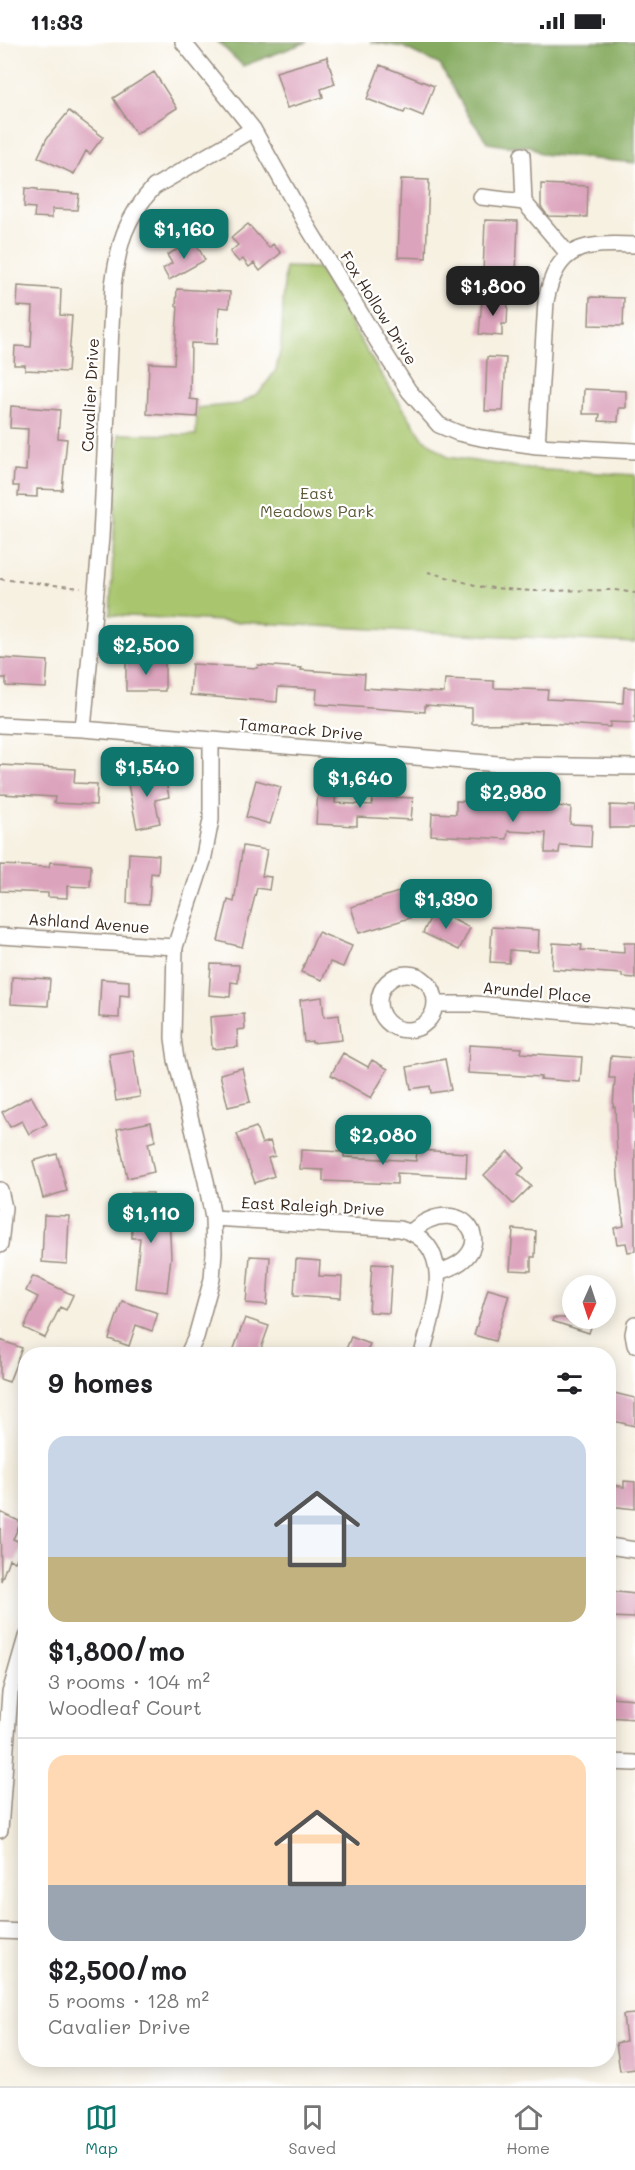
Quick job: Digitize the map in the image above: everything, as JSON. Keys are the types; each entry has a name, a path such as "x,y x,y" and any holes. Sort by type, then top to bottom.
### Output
{"street":[{"name":"Fox Hollow Drive","path":"183,42 253,129 348,294 409,391 439,425 458,433 537,446 635,451"},
{"name":"Cavalier Drive","path":"83,729 97,589 113,285 119,245 128,221 142,200 154,188 253,129"},
{"path":"522,154 524,202 569,255"},
{"path":"481,197 524,202"},
{"path":"537,446 549,282 558,266 580,248 599,244 635,245"},
{"name":"Tamarack Drive","path":"0,725 83,729 510,765 635,767"},
{"path":"191,1347 212,1279 213,1218 176,1060 173,1038 175,947 197,881 211,820 211,740"},
{"name":"Ashland Avenue","path":"0,936 175,947"},
{"name":"Arundel Place","path":"435,1004 476,1004 635,1018"},
{"path":"0,1190 4,1208 0,1245"},
{"path":"424,1347 438,1291 438,1272 431,1251 423,1240 411,1232 420,1224 433,1218 450,1215 465,1221 472,1232 474,1243 468,1257 451,1269 438,1272"},
{"name":"East Raleigh Drive","path":"213,1218 400,1229 411,1232"},
{"path":"635,1324 633,1334 635,1345"},
{"path":"616,1547 635,1550"},
{"path":"0,1830 10,1692 18,1664"},
{"path":"616,1762 635,1763"},
{"path":"0,1931 18,1932"}],"path":[{"path":"428,572 482,587 531,591 615,590 635,593"},
{"path":"0,579 97,589"}],"green space":[{"path":"218,42 307,42 243,66"},
{"path":"370,42 635,42 635,163 541,154 531,146 488,143 468,115 440,65 403,47"},
{"name":"East Meadows Park","path":"285,267 318,268 374,363 422,437 448,457 529,469 635,475 635,643 110,615 119,434 196,435 197,408 240,404 260,392 276,370 281,347"}],"building":[{"path":"327,57 335,84 321,89 323,97 287,108 276,72"},
{"path":"380,65 434,86 423,116 406,109 404,113 367,99"},
{"path":"154,72 177,108 136,134 113,98"},
{"path":"69,111 103,137 90,154 86,151 74,174 38,157 47,138"},
{"path":"401,179 429,180 426,258 398,257"},
{"path":"541,184 588,186 587,217 548,216 541,207"},
{"path":"25,188 79,194 77,210 52,209 52,218 34,217 35,208 24,207"},
{"path":"485,220 518,221 516,276 483,274"},
{"path":"248,224 269,248 273,244 281,253 260,271 254,263 249,267 243,259 239,262 230,252 238,245 231,238"},
{"path":"194,240 205,260 169,280 163,269 172,263 167,255"},
{"path":"18,286 61,289 60,315 72,316 68,372 25,370 25,365 14,365 15,346 31,347 33,307 17,306"},
{"path":"177,289 230,292 229,308 219,307 217,344 191,343 190,399 198,400 197,417 147,414 149,363 174,364"},
{"path":"590,297 624,298 623,326 589,325"},
{"path":"482,300 508,302 507,324 502,324 502,336 479,334"},
{"path":"487,357 506,358 503,411 485,411"},
{"path":"584,389 626,391 626,408 619,408 618,422 599,421 600,414 583,414"},
{"path":"11,406 60,410 58,438 67,439 62,490 37,489 37,497 18,496 19,486 13,486 14,470 26,471 28,429 10,428"},
{"path":"0,658 48,661 46,688 6,686 6,678 0,678"},
{"path":"126,662 165,662 165,691 126,691"},
{"path":"192,664 257,668 258,665 365,674 364,688 444,693 445,679 494,681 494,688 548,690 547,699 623,703 624,687 635,688 635,723 610,722 610,727 546,723 472,724 472,708 425,705 425,712 316,704 317,689 278,687 277,702 190,695"},
{"path":"0,765 75,769 74,783 97,784 96,805 54,803 55,797 0,794"},
{"path":"164,772 169,797 155,800 160,823 137,828 127,780"},
{"path":"256,780 281,787 270,824 246,817"},
{"path":"318,789 336,790 335,803 372,805 373,796 413,798 411,820 357,817 357,826 316,824"},
{"path":"456,801 571,807 570,824 592,825 591,847 560,845 559,853 545,853 546,833 508,831 507,839 431,835 432,813 456,814"},
{"path":"610,805 635,806 635,828 610,828"},
{"path":"243,846 267,850 262,876 271,877 269,890 257,888 242,947 218,941 228,900 234,902"},
{"path":"129,853 159,855 158,874 151,873 149,904 127,903"},
{"path":"50,862 91,865 90,887 67,886 67,898 48,897 48,893 0,891 0,865 49,867"},
{"path":"402,891 410,918 359,933 351,907"},
{"path":"434,910 470,928 459,950 423,933"},
{"path":"492,927 539,930 538,952 510,950 509,963 490,962"},
{"path":"318,932 352,946 343,967 330,962 322,980 301,972"},
{"path":"553,943 582,945 581,950 624,953 624,943 635,943 635,978 622,977 622,974 552,969"},
{"path":"211,964 239,965 238,983 231,982 230,997 209,995"},
{"path":"12,977 50,979 48,1006 11,1004"},
{"path":"101,979 129,981 129,996 120,995 119,1018 99,1017"},
{"path":"322,997 324,1017 339,1015 342,1040 304,1042 300,1000"},
{"path":"244,1014 245,1029 237,1030 238,1047 212,1049 210,1017"},
{"path":"469,1045 522,1048 521,1053 582,1057 580,1082 540,1079 541,1077 468,1073"},
{"path":"133,1050 140,1097 116,1101 109,1054"},
{"path":"343,1053 368,1067 372,1060 388,1069 371,1098 331,1075"},
{"path":"611,1056 635,1058 635,1251 628,1252 626,1243 617,1244 614,1228 624,1226 618,1178 615,1107 613,1107 615,1078 609,1078"},
{"path":"445,1059 451,1090 431,1093 430,1086 411,1089 407,1067"},
{"path":"242,1068 250,1102 228,1107 220,1074"},
{"path":"31,1096 47,1124 29,1134 22,1121 10,1127 2,1112"},
{"path":"151,1122 155,1141 148,1143 154,1172 127,1178 117,1129"},
{"path":"256,1127 262,1144 270,1141 275,1156 268,1158 274,1176 255,1183 237,1134"},
{"path":"301,1150 344,1152 344,1157 416,1161 417,1150 467,1153 466,1177 397,1173 397,1184 323,1181 323,1170 300,1169"},
{"path":"508,1151 524,1168 518,1174 531,1186 513,1204 484,1175"},
{"path":"57,1154 67,1191 43,1198 33,1161"},
{"path":"131,1193 153,1193 154,1215 169,1215 171,1257 167,1292 135,1288 140,1238 132,1238"},
{"path":"44,1215 69,1216 67,1264 42,1262"},
{"path":"513,1229 536,1231 535,1257 531,1257 531,1271 510,1270"},
{"path":"250,1256 270,1257 267,1305 246,1303"},
{"path":"296,1259 320,1261 319,1276 342,1277 341,1298 294,1295"},
{"path":"372,1264 392,1265 389,1313 369,1312"},
{"path":"33,1276 73,1295 66,1310 60,1307 45,1338 24,1328 38,1297 26,1291"},
{"path":"488,1289 509,1295 495,1341 474,1335"},
{"path":"122,1301 158,1313 152,1331 136,1325 129,1346 109,1339"},
{"path":"245,1318 269,1326 262,1347 235,1347"},
{"path":"553,1318 562,1318 562,1324 552,1321"},
{"path":"577,1329 590,1329 589,1333"},
{"path":"351,1337 370,1344 369,1347 347,1347"},
{"path":"0,1340 19,1347 18,1358 9,1382 0,1379"},
{"path":"616,1393 635,1398 635,1426 616,1422"},
{"path":"624,1481 635,1482 635,1509 616,1507 616,1485 624,1487"},
{"path":"0,1512 18,1521 18,1528 13,1539 18,1541 18,1556 15,1562 9,1559 1,1581"},
{"path":"616,1592 635,1594 635,1618 616,1617"},
{"path":"616,1698 635,1699 635,1719 616,1718"},
{"path":"635,2014 635,2069 620,2071 616,2043 626,2041 623,2015"}]}
